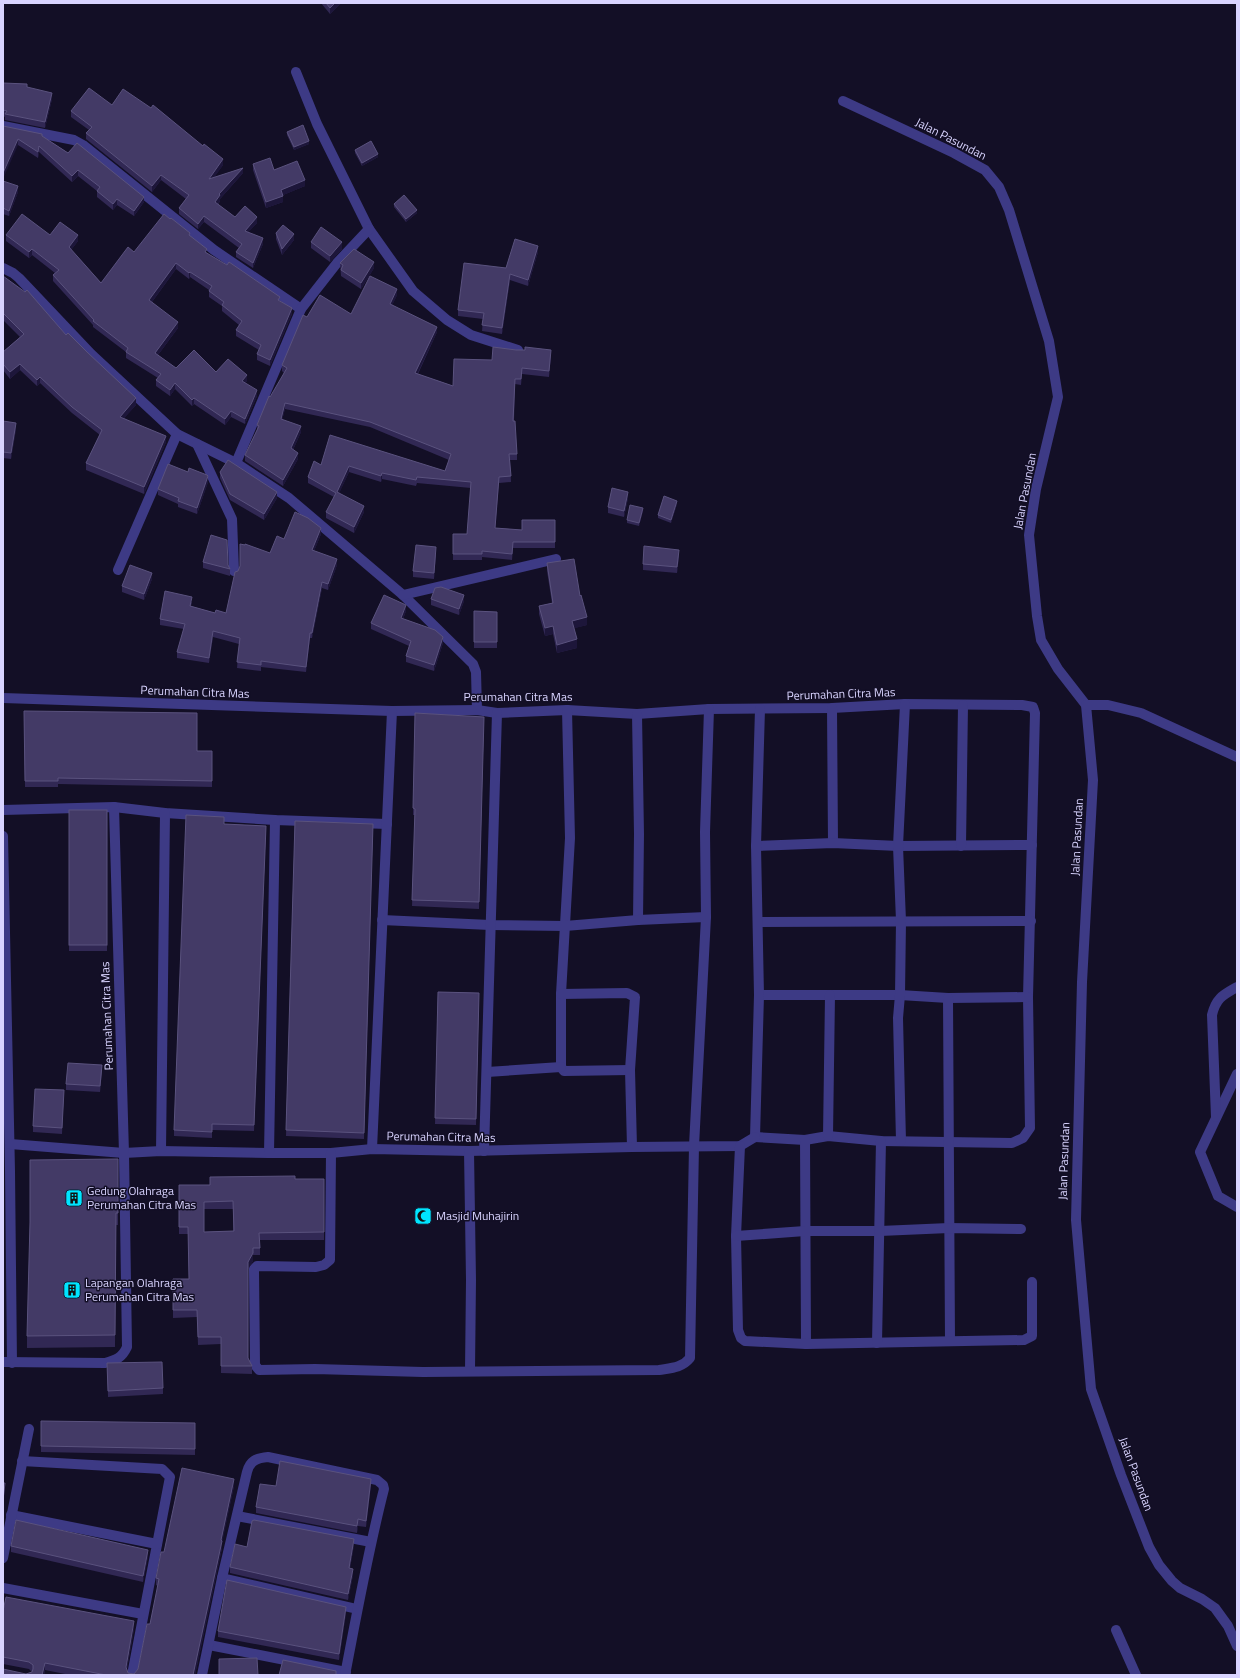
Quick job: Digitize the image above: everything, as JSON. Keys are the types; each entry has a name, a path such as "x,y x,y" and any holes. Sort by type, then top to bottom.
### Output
{"street":[{"path":"296,72 317,124 370,229 413,291 447,320 471,335 518,350"},
{"name":"Jalan Pasundan","path":"843,101 954,153 985,170 999,187 1009,210 1049,341 1058,397 1036,488 1029,535 1037,616 1041,640 1058,669 1086,705 1093,780 1082,982 1076,1220 1091,1389 1121,1475 1149,1547 1159,1565 1180,1588 1202,1599 1215,1608 1228,1626 1237,1646"},
{"path":"3,126 74,140 83,145 214,250 300,309"},
{"path":"236,463 300,309 337,264 370,229"},
{"path":"3,268 19,278 91,354 177,434 236,463 289,498 403,595 473,664 476,672 477,710"},
{"path":"118,570 177,434"},
{"path":"197,444 232,519 234,571"},
{"path":"403,595 556,559"},
{"name":"Perumahan Citra Mas","path":"3,698 392,711 477,710 497,713 567,710 637,714 709,709 832,708 905,704 1022,705 1033,707 1035,713 1032,845"},
{"path":"901,1141 898,1018 900,995 901,921 898,846 905,704"},
{"path":"1086,705 1108,704 1141,713 1237,757"},
{"path":"961,846 963,705"},
{"path":"832,708 833,844"},
{"path":"331,1152 330,1260 324,1265 316,1267 257,1266 255,1268 255,1365 259,1370 315,1369 423,1372 470,1370 659,1370 676,1368 687,1362 690,1358 694,1146 706,917 705,832 709,709"},
{"path":"755,1137 759,996 756,846 760,709"},
{"path":"567,710 570,838 561,994 561,1067 564,1071 630,1070"},
{"path":"372,1149 392,711"},
{"path":"484,1151 497,713"},
{"path":"637,714 639,834 638,920"},
{"path":"3,810 114,807 165,813 275,820 387,824"},
{"name":"Perumahan Citra Mas","path":"3,836 10,1144 8,1362 105,1363 116,1360 123,1355 127,1347 124,1153 114,807"},
{"path":"161,1151 165,813"},
{"path":"269,1153 275,820"},
{"path":"756,846 833,844 898,846 1032,845 1028,997 1030,1128 1023,1138 1012,1143 901,1141 828,1136 805,1140 755,1137 740,1146 736,1236 738,1330 741,1338 749,1342 806,1344 950,1341 1014,1342 1024,1340 1032,1336 1032,1282"},
{"path":"382,920 490,925 564,926 638,920 706,917"},
{"path":"758,922 1030,921"},
{"path":"1216,1119 1212,1014 1214,1006 1220,997 1237,987"},
{"path":"561,994 627,993 635,997 630,1070 632,1147"},
{"path":"828,1136 830,995"},
{"path":"759,996 900,995 948,998 1028,997"},
{"path":"948,998 950,1341"},
{"path":"487,1072 561,1067"},
{"path":"1237,1074 1200,1152 1218,1196 1237,1207"},
{"path":"805,1140 806,1344"},
{"path":"877,1343 881,1140"},
{"name":"Perumahan Citra Mas","path":"10,1144 124,1153 161,1151 269,1153 331,1152 372,1149 484,1151 740,1146"},
{"path":"469,1151 471,1280 470,1370"},
{"path":"736,1236 805,1231 880,1231 949,1228 1021,1229"},
{"path":"3,1558 29,1429"},
{"path":"202,1675 222,1578 249,1465 254,1460 268,1457 377,1480 380,1482 384,1490 357,1609 346,1673 209,1645"},
{"path":"22,1461 162,1469 170,1477 132,1675"},
{"path":"11,1516 157,1544"},
{"path":"237,1516 371,1542"},
{"path":"222,1578 357,1609"},
{"path":"3,1588 143,1614"},
{"path":"1116,1630 1136,1675"}],"building":[{"path":"326,3 335,3 330,8"},
{"path":"3,83 27,84 27,87 52,93 45,122 5,114 7,111 3,110"},
{"path":"89,88 112,105 123,89 151,108 153,105 203,146 204,144 223,159 209,179 243,168 219,194 220,195 215,202 235,217 245,206 257,217 245,231 263,238 253,263 236,252 242,244 204,216 198,224 179,208 189,195 161,175 152,186 86,133 92,127 71,111"},
{"path":"303,125 309,141 294,147 287,132"},
{"path":"3,126 42,134 42,136 68,153 77,143 144,197 134,211 117,199 113,204 97,191 100,187 78,170 72,176 39,146 38,152 18,139 3,173"},
{"path":"371,141 378,154 362,163 355,150"},
{"path":"270,158 274,170 297,161 305,180 281,190 283,196 266,202 253,164"},
{"path":"3,181 18,186 9,211 3,208"},
{"path":"404,195 417,210 406,219 394,204"},
{"path":"22,214 50,235 60,222 78,235 69,247 101,283 128,247 134,252 164,214 190,233 189,235 207,249 205,252 227,265 229,262 280,297 278,300 292,308 270,360 257,354 261,345 236,330 242,321 222,305 224,302 209,291 212,286 190,272 189,273 176,263 149,300 178,322 155,353 176,368 194,350 216,372 228,359 247,375 242,381 257,390 245,419 231,411 225,419 194,398 192,400 175,383 170,390 156,380 161,374 126,352 128,348 93,321 94,320 53,275 59,270 32,249 29,252 6,235"},
{"path":"283,225 294,234 282,249 276,233"},
{"path":"321,227 342,242 330,256 311,242"},
{"path":"515,239 538,246 528,280 510,274 502,328 482,325 484,313 458,310 464,263 506,268"},
{"path":"354,249 374,262 361,283 341,270 343,265 340,263"},
{"path":"3,276 25,292 27,290 66,335 68,333 136,398 120,417 166,436 144,487 86,463 102,430 72,407 40,377 37,380 20,364 10,372 3,364 3,352 24,334 3,313"},
{"path":"370,276 397,289 390,304 437,327 415,373 453,386 454,359 492,360 493,347 516,350 525,350 525,347 551,350 549,371 522,368 521,379 515,379 513,421 515,421 517,454 509,454 511,476 499,477 495,528 522,530 522,520 555,520 555,542 513,542 512,554 482,551 482,554 453,554 453,534 467,534 471,482 417,477 416,480 382,473 381,476 349,466 337,492 364,506 354,527 326,512 336,493 308,477 314,461 321,465 330,435 445,471 451,454 370,422 285,403 281,419 301,426 291,448 298,453 283,480 245,455 259,426 257,425 269,396 270,397 287,368 282,365 303,315 307,317 320,295 351,314"},
{"path":"3,421 16,423 11,453 3,452"},
{"path":"228,460 277,492 264,514 230,494 220,472"},
{"path":"168,464 188,472 189,468 208,476 197,508 178,501 179,498 158,489"},
{"path":"612,488 628,492 624,511 608,507"},
{"path":"664,496 677,501 671,520 658,515"},
{"path":"630,505 643,508 639,523 627,520"},
{"path":"295,512 308,518 321,528 312,550 337,559 328,584 322,582 312,633 310,633 306,667 261,661 261,665 237,662 240,638 213,631 209,658 177,652 185,624 160,619 165,591 192,597 190,606 215,613 216,610 226,613 235,572 238,571 240,566 240,544 245,544 270,553 277,536 284,539"},
{"path":"211,535 227,540 228,565 230,569 203,562"},
{"path":"416,545 436,547 434,573 413,571"},
{"path":"644,546 679,550 677,567 643,564"},
{"path":"574,559 580,596 581,595 587,617 572,621 577,639 557,645 553,626 545,628 539,606 553,603 547,563"},
{"path":"130,565 152,573 144,594 122,586"},
{"path":"441,587 464,595 459,609 431,599 435,588"},
{"path":"384,595 406,605 401,618 435,630 443,637 434,665 406,656 411,641 371,623"},
{"path":"474,611 497,612 497,642 474,642"},
{"path":"24,711 197,713 197,751 212,751 212,781 58,778 58,781 25,781"},
{"path":"415,713 484,717 479,902 412,900 415,809 413,808"},
{"path":"69,810 107,810 107,945 69,945"},
{"path":"186,815 224,817 224,824 266,826 254,1125 212,1124 212,1132 174,1130"},
{"path":"295,821 373,824 364,1133 286,1130"},
{"path":"438,992 479,993 476,1119 435,1118"},
{"path":"68,1063 102,1065 100,1086 66,1084"},
{"path":"35,1089 64,1090 62,1128 33,1126"},
{"path":"118,1159 115,1335 27,1336 30,1160"},
{"path":"295,1176 295,1179 324,1179 324,1232 259,1233 260,1248 253,1248 253,1253 248,1262 248,1358 252,1366 221,1366 221,1337 198,1337 197,1310 173,1310 173,1279 189,1279 188,1227 179,1227 179,1185 210,1185 210,1177","holes":["233,1201 234,1231 204,1232 204,1202"]},
{"path":"162,1362 163,1388 108,1391 107,1363"},
{"path":"41,1421 195,1423 195,1449 41,1446"},
{"path":"280,1461 371,1479 366,1521 358,1519 357,1526 256,1507 260,1484 276,1486"},
{"path":"182,1468 234,1479 193,1675 106,1675 45,1663 42,1675 3,1675 3,1669 26,1674 32,1672 33,1669 33,1665 29,1662 3,1657 3,1611 6,1597 134,1621 126,1667 128,1673 134,1674 138,1669 147,1624 150,1624 159,1579 156,1578 161,1552 164,1552"},
{"path":"3,1483 5,1483 3,1500"},
{"path":"16,1520 148,1550 143,1576 11,1546"},
{"path":"254,1520 354,1539 349,1568 353,1569 348,1594 230,1567 235,1544 247,1547 252,1521"},
{"path":"227,1580 346,1607 339,1654 218,1631"},
{"path":"257,1658 258,1675 219,1675 219,1659"},
{"path":"283,1660 336,1671 336,1675 279,1675"}],"place":[{"name":"Gedung Olahraga Perumahan Citra Mas","path":"74,1198"},
{"name":"Masjid Muhajirin","path":"423,1216"},
{"name":"Lapangan Olahraga Perumahan Citra Mas","path":"72,1290"}]}
